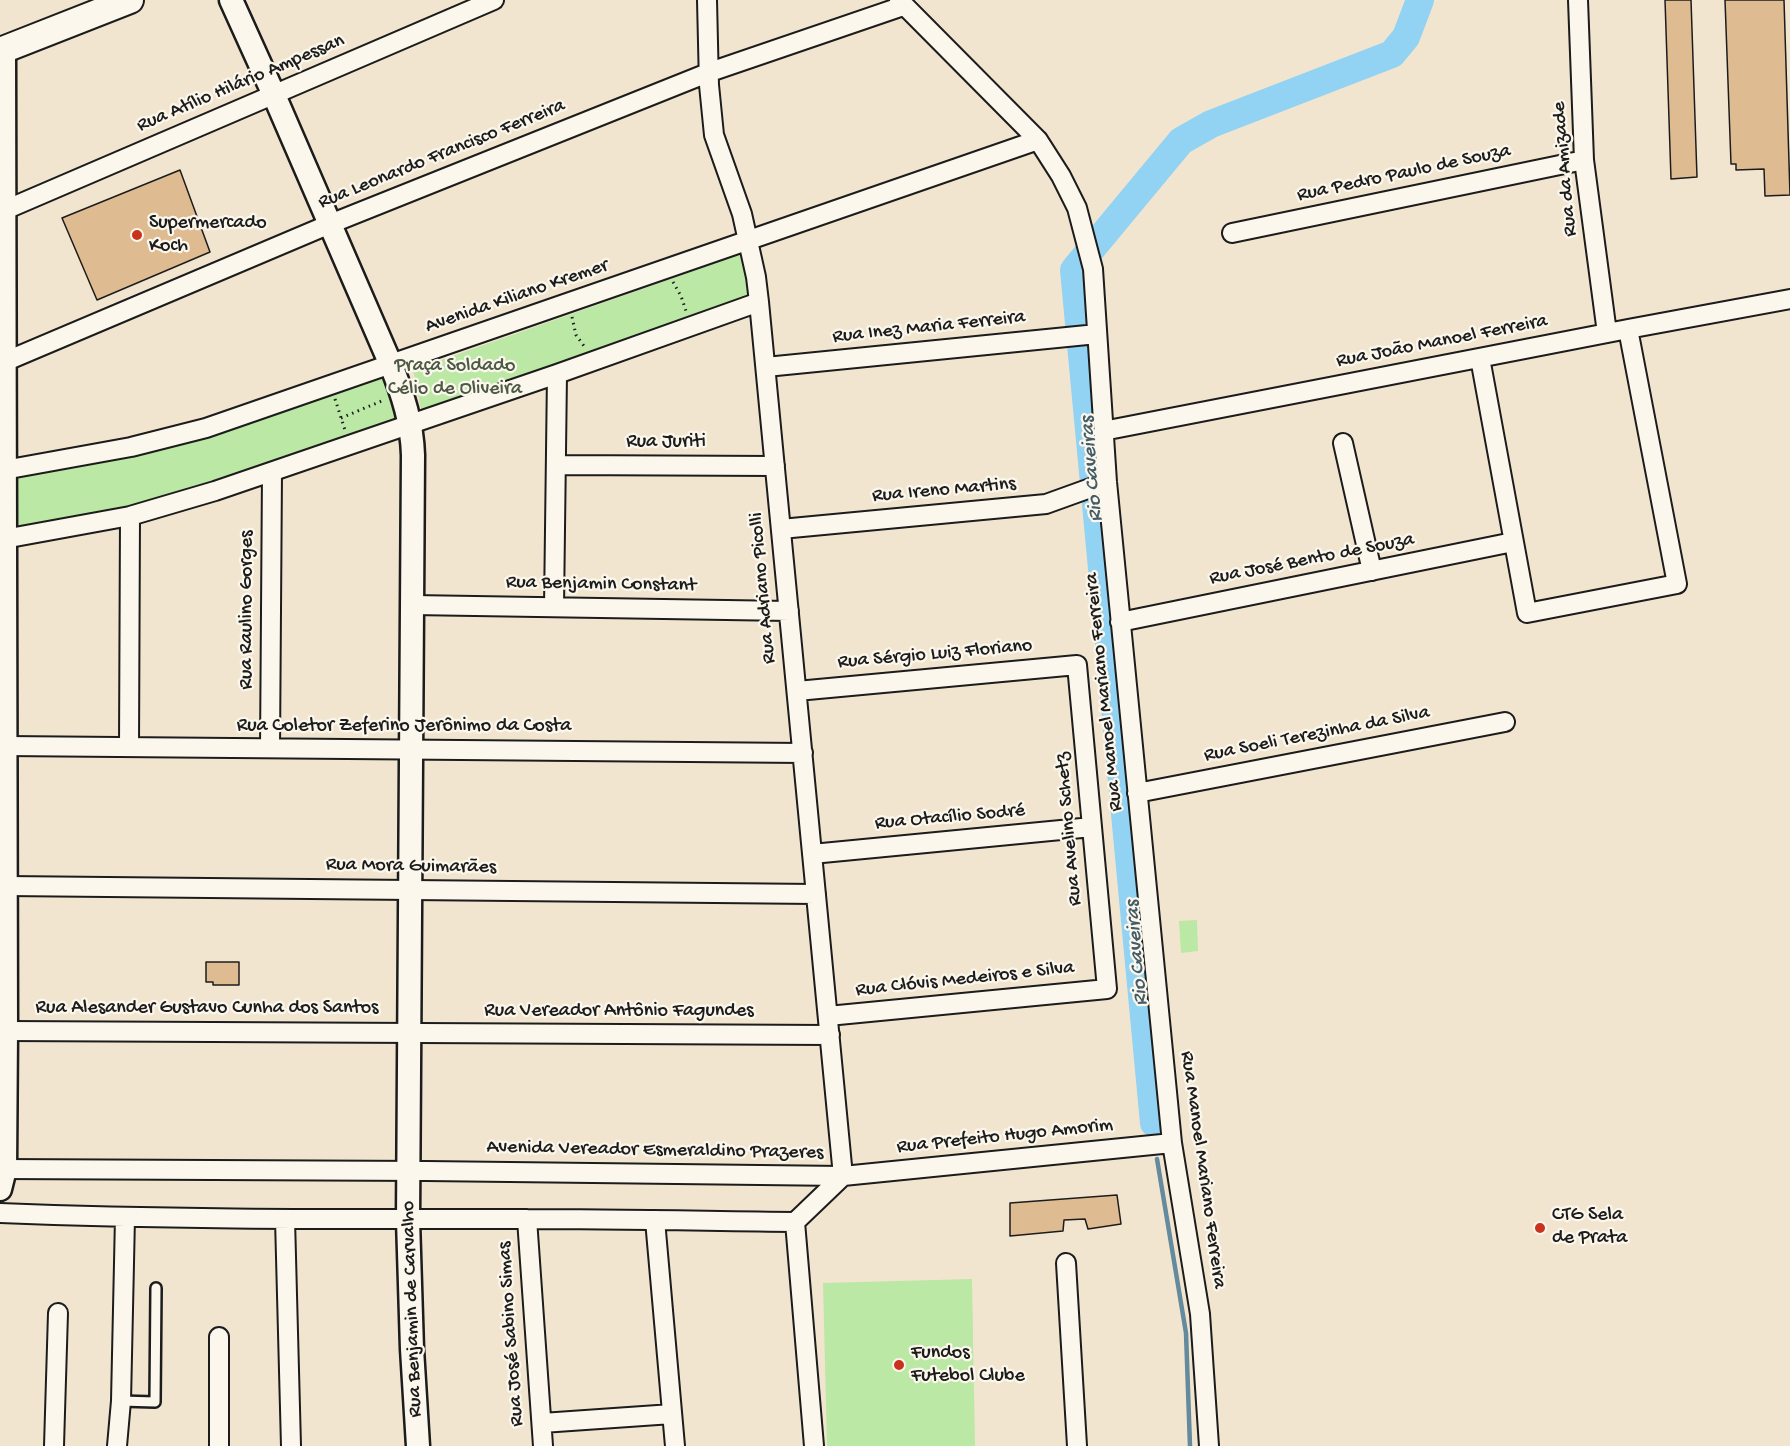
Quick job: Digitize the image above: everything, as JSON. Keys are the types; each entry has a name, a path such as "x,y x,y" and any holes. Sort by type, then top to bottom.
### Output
{"main road":[{"path":"2,51 130,0"}],"street":[{"name":"Rua Benjamin de Carvalho","path":"231,0 391,365 411,425 413,455 408,1220 418,1446"},
{"name":"Rua Atílio Hilário Ampessan","path":"5,210 494,0"},
{"name":"Rua Adriano Picolli","path":"707,0 714,135 742,214 759,302 843,1176"},
{"name":"Rua da Amizade","path":"1578,0 1584,160 1607,333"},
{"name":"Rua Leonardo Francisco Ferreira","path":"4,362 330,224 710,72 901,3"},
{"name":"Rua Manoel Mariano Ferreira","path":"901,3 1038,140 1070,191 1081,218 1093,269 1094,334 1106,482 1172,1143 1200,1314 1209,1446"},
{"path":"2,51 5,210 2,423 4,471 3,746 6,886 2,1176"},
{"name":"Avenida Kiliano Kremer","path":"4,471 167,439 331,386 1038,140"},
{"name":"Rua Pedro Paulo de Souza","path":"1232,233 1584,160"},
{"name":"Rua João Manoel Ferreira","path":"1103,431 1790,299"},
{"path":"4,539 130,516 272,473 759,302"},
{"path":"1480,358 1527,613 1677,584 1628,329"},
{"name":"Rua Inez Maria Ferreira","path":"766,367 1094,334"},
{"path":"554,607 556,375"},
{"path":"1343,443 1372,571"},
{"name":"Rua Juriti","path":"556,465 775,466"},
{"name":"Rua Raulino Gorges","path":"270,748 272,473"},
{"name":"Rua Ireno Martins","path":"781,529 1046,504 1106,482"},
{"path":"129,747 130,516"},
{"name":"Rua José Bento de Souza","path":"1120,622 1513,542"},
{"name":"Rua Benjamin Constant","path":"412,605 789,611"},
{"name":"Rua Sérgio Luiz Floriano","path":"797,691 1077,665"},
{"name":"Rua Avelino Schetz","path":"1077,665 1107,989"},
{"name":"Rua Soeli Terezinha da Silva","path":"1137,793 1504,722"},
{"name":"Rua Coletor Zeferino Jerônimo da Costa","path":"3,746 803,753"},
{"name":"Rua Otacílio Sodré","path":"812,854 1092,827"},
{"name":"Rua Mora Guimarães","path":"6,886 816,894"},
{"name":"Rua Clóvis Medeiros e Silva","path":"828,1016 1107,989"},
{"name":"Rua Alesander Gustavo Cunha dos Santos","path":"4,1034 409,1033"},
{"name":"Rua Vereador Antônio Fagundes","path":"409,1033 830,1035"},
{"name":"Rua Prefeito Hugo Amorim","path":"843,1176 1172,1143"},
{"name":"Avenida Vereador Esmeraldino Prazeres","path":"2,1176 408,1171 843,1176"},
{"name":"Avenida Vereador Esmeraldino Prazeres","path":"795,1222 843,1176"},
{"path":"0,1213 125,1218 795,1222 814,1446"},
{"path":"117,1446 125,1218"},
{"path":"285,1219 291,1446"},
{"name":"Rua José Sabino Simas","path":"527,1219 543,1446"},
{"path":"655,1220 675,1446"},
{"path":"1066,1263 1077,1446"},
{"path":"54,1446 58,1313"},
{"path":"219,1337 219,1446"},
{"path":"542,1423 672,1414"}],"lane":[{"path":"120,1401 155,1402 156,1288"}],"path":[{"path":"661,271 673,282 681,296 686,312 686,328"},
{"path":"576,300 572,317 576,335 586,349 600,359"},
{"path":"331,386 350,446"},
{"path":"341,418 402,393"}],"green space":[{"name":"Praça Soldado Célio de Oliveira","path":"744,253 750,298 422,414 413,370"},
{"path":"384,375 401,419 189,491 150,502 11,530 9,477"},
{"path":"1197,920 1198,951 1181,953 1179,921"},
{"name":"Fundos Futebol Clube","path":"972,1279 975,1446 827,1446 823,1283"}],"building":[{"path":"1665,0 1691,0 1697,177 1671,179"},
{"path":"1725,0 1784,0 1790,195 1765,196 1764,169 1736,170 1736,164 1731,164"},
{"name":"Supermercado Koch","path":"180,170 210,252 97,300 62,218"},
{"path":"206,962 239,962 239,985 213,985 213,982 206,982"},
{"path":"1117,1195 1121,1224 1088,1229 1085,1219 1064,1220 1063,1231 1010,1236 1010,1203"}],"waterway":[{"name":"Rio Caveiras","path":"1154,1123 1074,270 1181,141 1211,124 1392,54 1406,37 1420,0"},
{"name":"Rio Caveiras","path":"1157,1159 1186,1333 1190,1446"}],"place":[{"name":"Supermercado Koch","path":"137,235"},
{"name":"CTG Sela de Prata","path":"1540,1228"},
{"name":"Fundos Futebol Clube","path":"899,1365"}]}
